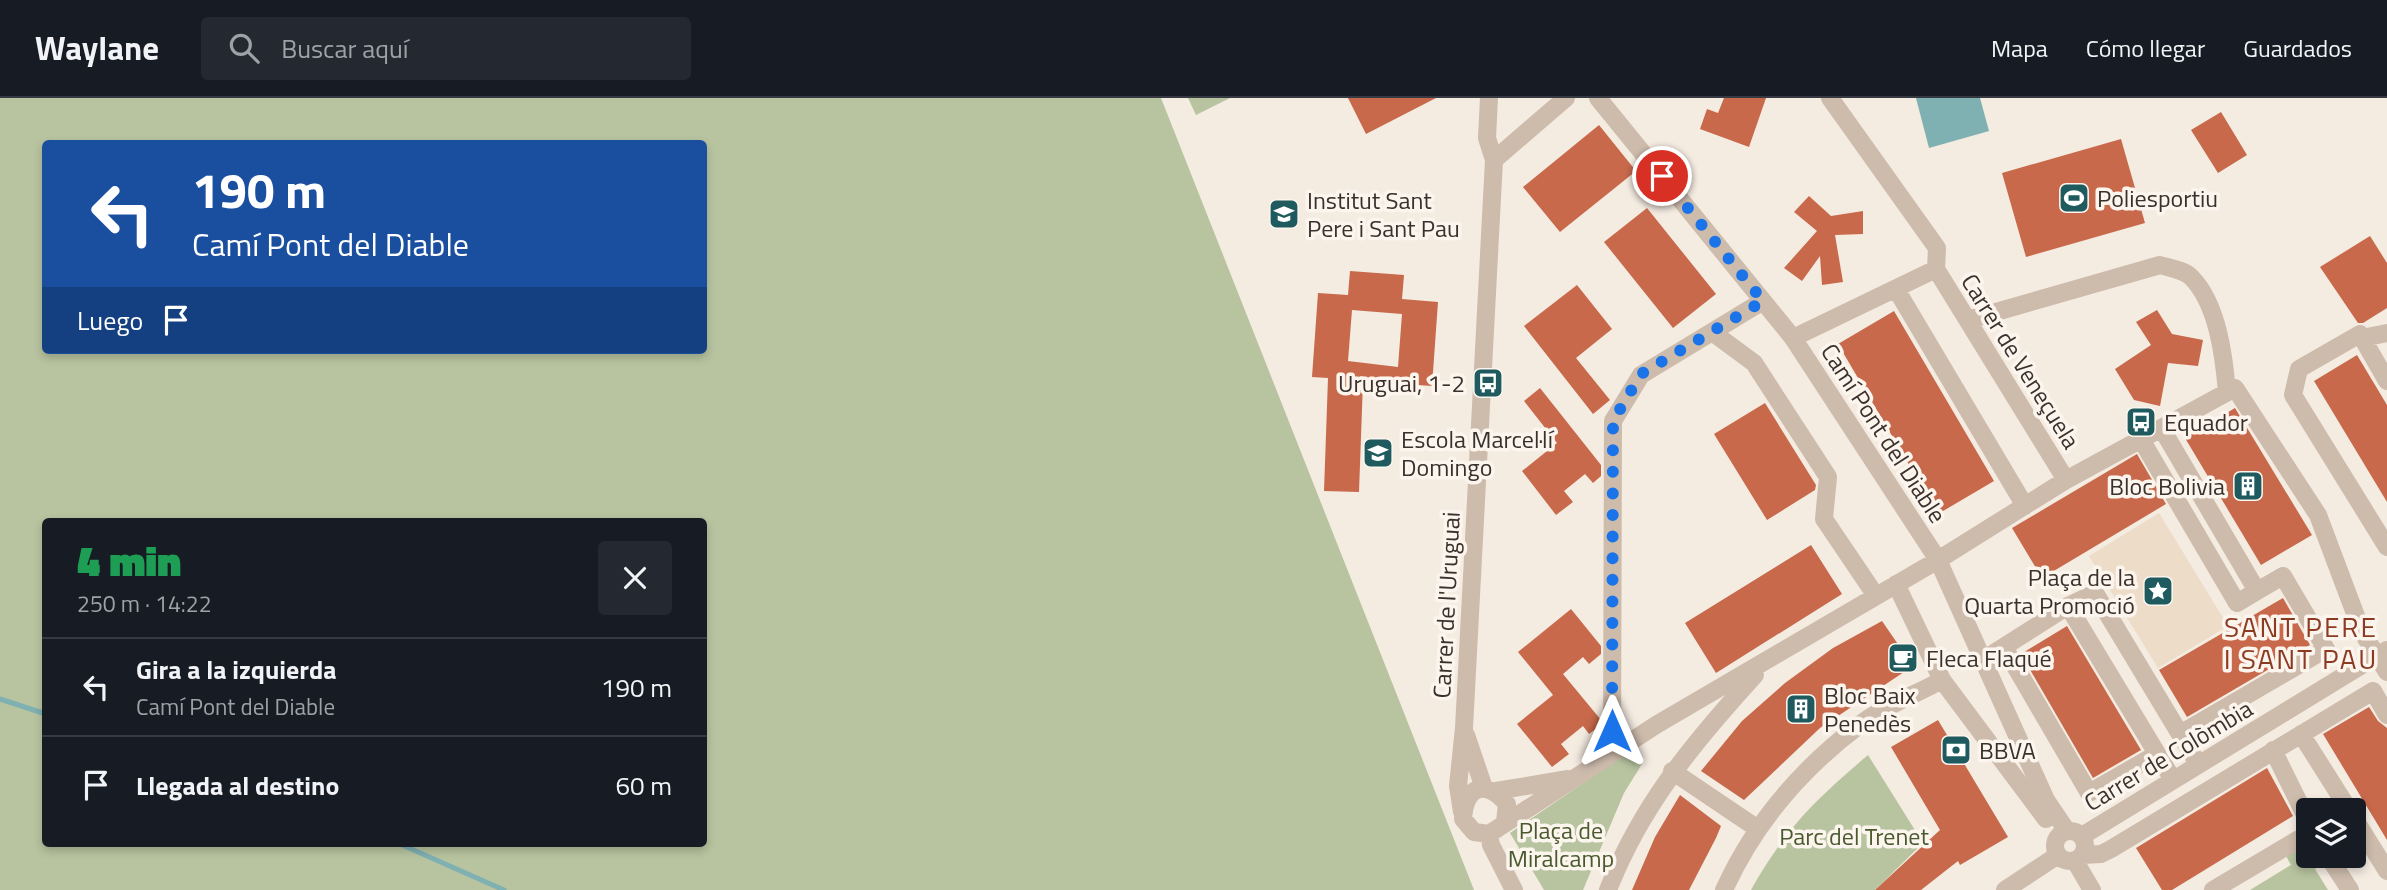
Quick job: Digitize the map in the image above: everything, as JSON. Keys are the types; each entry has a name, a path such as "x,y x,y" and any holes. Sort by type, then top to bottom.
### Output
{"street":[{"name":"Carrer de l'Uruguai","path":"1464,728 1494,160 1487,138 1489,98"},
{"path":"1494,160 1566,98"},
{"name":"Camí Pont del Diable","path":"1598,98 1793,338 1938,560 2046,800 2069,834"},
{"path":"1829,98 1937,248 1936,269"},
{"path":"1968,320 2160,265 2191,277 2209,305 2231,390 2318,516 2362,632 2387,672"},
{"name":"Carrer de Veneçuela","path":"1793,338 1936,269 2066,480"},
{"path":"1896,289 2025,506"},
{"path":"1612,753 1613,421 1641,374 1763,301"},
{"path":"1713,332 1754,363 1828,477 1824,519 1876,596"},
{"path":"2362,338 2387,333"},
{"path":"2387,381 2360,334 2299,369 2293,395 2387,547"},
{"name":"Carrer de Veneçuela","path":"1768,661 2066,480 2231,390"},
{"path":"2162,429 2257,591"},
{"name":"Carrer de Colòmbia","path":"2142,440 2237,603 2283,576 2326,649 2179,734"},
{"path":"1896,584 1942,680 2069,834 2086,845 2079,858"},
{"path":"1983,660 2068,606 2095,593 2198,764"},
{"path":"2068,606 2173,780"},
{"path":"2004,647 2089,793 2157,754"},
{"name":"Carrer de Colòmbia","path":"2069,834 2173,780 2387,650"},
{"path":"1464,728 1458,786 1463,819 1474,832 1489,834 1612,753 1768,661"},
{"path":"1608,890 1638,826 1672,771 1703,732 1768,661"},
{"path":"1724,890 1758,829 1801,774 1860,725 1942,680"},
{"path":"2069,834 2054,845 2058,855 2066,861 2106,852 2374,691 2387,715"},
{"path":"1464,728 1490,790 1507,804 1506,822"},
{"path":"2301,734 2341,798"},
{"path":"2273,750 2297,798"},
{"path":"1672,771 1758,829"},
{"path":"1463,819 1464,801 1473,791 1574,778"},
{"path":"1489,834 1491,845 1514,890"},
{"path":"2366,837 2387,871"},
{"path":"2213,890 2296,841"},
{"path":"2005,890 2058,855"},
{"path":"2079,858 2092,890"},
{"path":"2336,868 2350,890"}],"green space":[{"path":"0,98 1161,98 1474,890 0,890"},
{"path":"1188,98 1230,98 1196,115"},
{"name":"Plaça de Miralcamp","path":"1633,749 1642,764 1624,793 1583,890 1544,890 1510,833"},
{"name":"Parc del Trenet","path":"1868,755 1923,843 1875,890 1751,890 1802,816"},
{"path":"2296,851 2296,868 2317,868 2328,890 2250,890 2291,865 2286,856"}],"shaded area":[{"name":"Plaça de la Quarta Promoció","path":"2159,513 2228,626 2158,668 2089,556"}],"water":[{"path":"1916,98 1980,98 1989,131 1929,148"}],"building":[{"path":"1348,98 1436,98 1366,134"},
{"path":"1724,98 1766,98 1749,147 1700,129 1707,109 1718,113"},
{"path":"2221,112 2247,155 2218,173 2191,130"},
{"path":"1599,125 1636,171 1560,232 1523,187"},
{"name":"Poliesportiu","path":"2121,139 2145,223 2026,257 2002,173"},
{"path":"1809,196 1831,216 1863,211 1863,234 1835,235 1843,282 1822,285 1820,256 1802,281 1784,268 1817,231 1794,212"},
{"path":"1647,208 1716,294 1673,328 1604,242"},
{"path":"2370,236 2387,263 2387,308 2363,323 2358,323 2320,267"},
{"path":"1350,271 1404,275 1402,299 1438,302 1432,386 1363,381 1359,492 1324,491 1328,378 1312,377 1318,293 1348,295","holes":["1352,310 1402,314 1398,367 1348,361"]},
{"path":"1577,285 1612,329 1576,358 1610,400 1593,414 1524,326"},
{"path":"2157,310 2172,334 2203,340 2198,366 2168,363 2160,406 2134,400 2115,369 2151,345 2136,322"},
{"path":"1894,311 1994,481 1938,514 1838,344"},
{"path":"2357,355 2387,405 2387,502 2314,381"},
{"path":"1540,388 1601,465 1601,476 1593,483 1585,474 1564,491 1573,502 1556,515 1522,471 1557,443 1524,401"},
{"path":"1765,403 1816,485 1815,490 1767,520 1714,434"},
{"name":"Bloc Bolivia","path":"2235,408 2312,535 2261,565 2185,438"},
{"path":"2137,454 2166,504 2042,578 2012,528"},
{"path":"1811,545 1842,594 1716,673 1685,623"},
{"path":"2283,598 2310,645 2187,717 2159,670"},
{"path":"1571,609 1601,646 1601,654 1589,664 1583,657 1563,674 1601,720 1601,725 1589,734 1583,726 1561,744 1569,754 1552,767 1517,724 1553,695 1518,652"},
{"name":"Bloc Baix Penedès","path":"1882,621 1913,666 1820,728 1744,800 1701,771 1742,721 1785,683 1833,648"},
{"path":"2067,626 2141,750 2093,778 2021,654"},
{"path":"2369,707 2378,721 2387,728 2387,840 2366,805 2366,798 2362,798 2323,734"},
{"path":"1938,720 2008,837 1960,865 1958,861 1921,890 1875,890 1940,830 1891,747"},
{"path":"2267,768 2293,816 2172,890 2162,890 2136,848"},
{"path":"1680,795 1721,826 1716,838 1689,890 1632,890 1655,837"}],"waterway":[{"path":"0,699 42,713"},
{"path":"407,847 504,890"}],"place":[{"name":"Poliesportiu","path":"2074,198"},
{"name":"Institut Sant Pere i Sant Pau","path":"1284,214"},
{"name":"Uruguai, 1-2","path":"1488,383"},
{"name":"Equador","path":"2141,422"},
{"name":"Escola Marcel·lí Domingo","path":"1378,453"},
{"name":"Bloc Bolivia","path":"2248,486"},
{"name":"Plaça de la Quarta Promoció","path":"2158,591"},
{"name":"Fleca Flaqué","path":"1903,658"},
{"name":"Bloc Baix Penedès","path":"1801,709"},
{"name":"BBVA","path":"1956,750"}],"district":[{"name":"SANT PERE I SANT PAU","path":"2301,642"}],"route":[{"path":"1612,731 1613,421 1641,374 1763,301 1662,176"}]}
